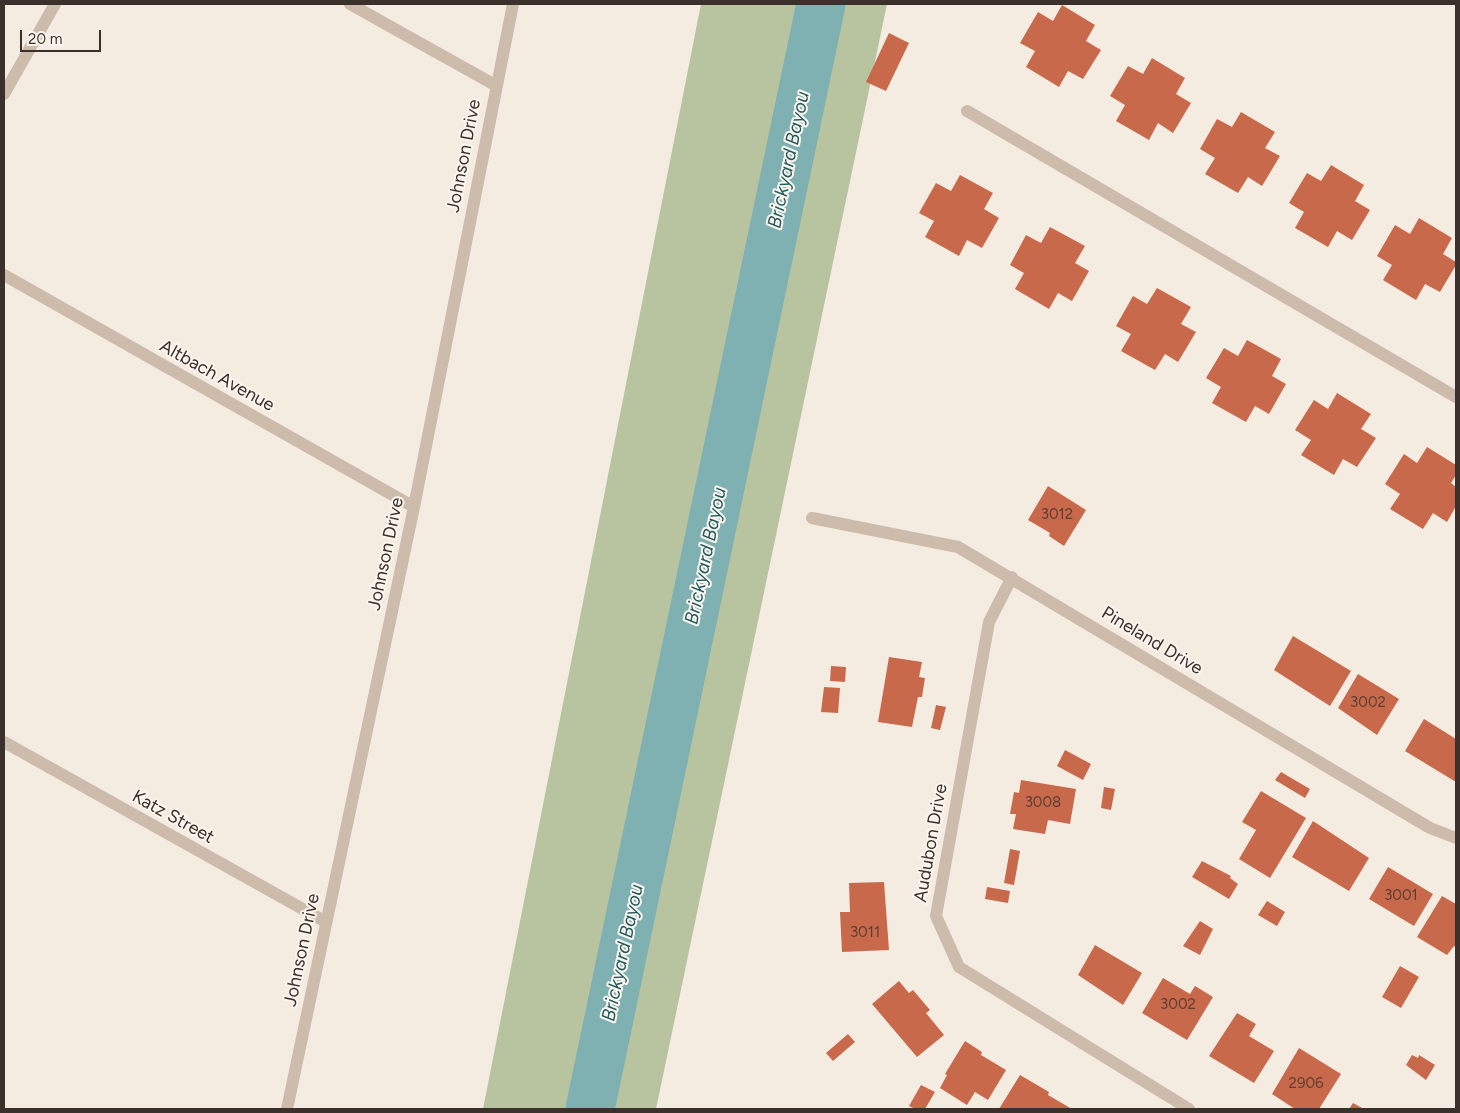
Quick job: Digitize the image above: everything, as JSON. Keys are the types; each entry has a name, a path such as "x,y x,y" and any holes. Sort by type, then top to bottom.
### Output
{"street":[{"path":"4,94 55,4"},
{"path":"350,4 495,85"},
{"name":"Johnson Drive","path":"286,1109 414,506 495,85 513,4"},
{"path":"967,111 1456,397"},
{"name":"Altbach Avenue","path":"4,275 414,506"},
{"name":"Pineland Drive","path":"812,518 958,547 1430,828 1456,838"},
{"name":"Audubon Drive","path":"1012,578 989,622 936,916 959,968 1189,1109"},
{"name":"Katz Street","path":"4,742 326,922"}],"green space":[{"path":"701,4 887,4 656,1109 483,1109"}],"building":[{"path":"1062,5 1095,25 1086,41 1101,50 1083,79 1068,71 1059,87 1026,67 1035,51 1020,43 1038,12 1053,21"},
{"path":"889,33 909,43 886,91 866,82"},
{"path":"1152,58 1185,78 1176,94 1191,103 1173,133 1158,123 1149,140 1116,121 1125,105 1110,96 1128,66 1143,74"},
{"path":"1241,112 1275,132 1265,148 1280,156 1262,186 1248,177 1238,193 1205,174 1215,158 1200,149 1217,119 1232,127"},
{"path":"1331,165 1364,185 1355,201 1370,210 1352,240 1337,231 1328,247 1295,228 1304,212 1289,203 1307,173 1321,181"},
{"path":"960,175 993,193 984,209 999,218 982,248 967,240 959,256 925,237 934,221 919,213 936,183 951,191"},
{"path":"1419,218 1452,238 1443,254 1456,262 1456,265 1440,292 1425,284 1416,300 1383,280 1392,265 1377,256 1395,225 1410,234"},
{"path":"1050,227 1085,246 1075,263 1089,271 1072,301 1058,293 1049,309 1015,289 1024,273 1010,265 1026,235 1041,243"},
{"path":"1157,288 1191,307 1181,324 1196,332 1178,362 1165,354 1155,370 1121,351 1131,334 1116,326 1133,296 1147,304"},
{"path":"1247,340 1281,359 1272,376 1286,384 1269,414 1255,406 1246,422 1212,403 1221,387 1206,378 1224,348 1238,356"},
{"path":"1337,393 1371,414 1361,429 1376,438 1357,467 1343,459 1334,475 1301,455 1311,440 1295,430 1314,400 1328,409"},
{"path":"1427,447 1456,465 1456,475 1451,483 1456,487 1456,506 1447,522 1433,513 1423,529 1390,509 1400,494 1385,484 1404,454 1417,463"},
{"path":"1048,486 1086,510 1064,546 1049,536 1050,533 1028,520"},
{"path":"1293,636 1351,671 1330,706 1274,670"},
{"path":"889,657 922,662 919,677 925,678 922,697 918,697 912,727 878,722"},
{"path":"831,666 846,667 845,682 830,681"},
{"path":"1358,674 1399,699 1377,735 1338,708"},
{"path":"824,687 840,688 838,713 821,712"},
{"path":"936,705 946,707 940,730 931,728"},
{"path":"1424,719 1456,739 1456,782 1405,751"},
{"path":"1065,750 1091,764 1083,780 1057,766"},
{"path":"1281,772 1310,789 1305,798 1275,780"},
{"path":"1021,780 1076,789 1070,824 1048,820 1045,834 1013,829 1016,814 1010,814 1014,792 1019,793"},
{"path":"1104,787 1115,789 1111,810 1101,808"},
{"path":"1261,791 1306,818 1270,878 1239,859 1256,830 1242,822"},
{"path":"1313,821 1369,858 1349,891 1292,857"},
{"path":"1010,849 1020,851 1014,885 1004,883"},
{"path":"1202,861 1231,876 1230,878 1238,884 1229,899 1192,877"},
{"path":"1388,867 1433,894 1414,926 1369,899"},
{"path":"884,882 889,950 842,952 840,912 850,912 849,883"},
{"path":"987,887 1010,891 1008,903 985,899"},
{"path":"1442,896 1456,904 1456,947 1454,946 1447,955 1417,937"},
{"path":"1267,901 1285,912 1277,926 1258,915"},
{"path":"1200,921 1213,929 1200,955 1183,946"},
{"path":"1095,945 1142,973 1123,1005 1078,975"},
{"path":"1400,966 1419,977 1401,1008 1382,997"},
{"path":"1163,978 1190,994 1195,986 1213,997 1187,1040 1142,1013"},
{"path":"899,981 909,993 913,990 930,1010 926,1013 944,1035 917,1057 872,1004"},
{"path":"1237,1013 1256,1024 1249,1036 1274,1051 1254,1083 1209,1056"},
{"path":"848,1034 855,1042 833,1061 826,1053"},
{"path":"965,1041 982,1052 981,1055 1006,1070 988,1100 975,1092 967,1105 940,1088 947,1075 945,1074"},
{"path":"1299,1048 1341,1074 1319,1109 1295,1109 1272,1094"},
{"path":"1412,1055 1418,1058 1419,1055 1435,1065 1426,1080 1406,1065"},
{"path":"1020,1075 1049,1092 1048,1095 1072,1109 999,1109"},
{"path":"921,1085 935,1092 925,1109 915,1109 909,1106"},
{"path":"1353,1103 1364,1109 1349,1109"}],"waterway":[{"name":"Brickyard Bayou","path":"590,1109 821,4"}]}
